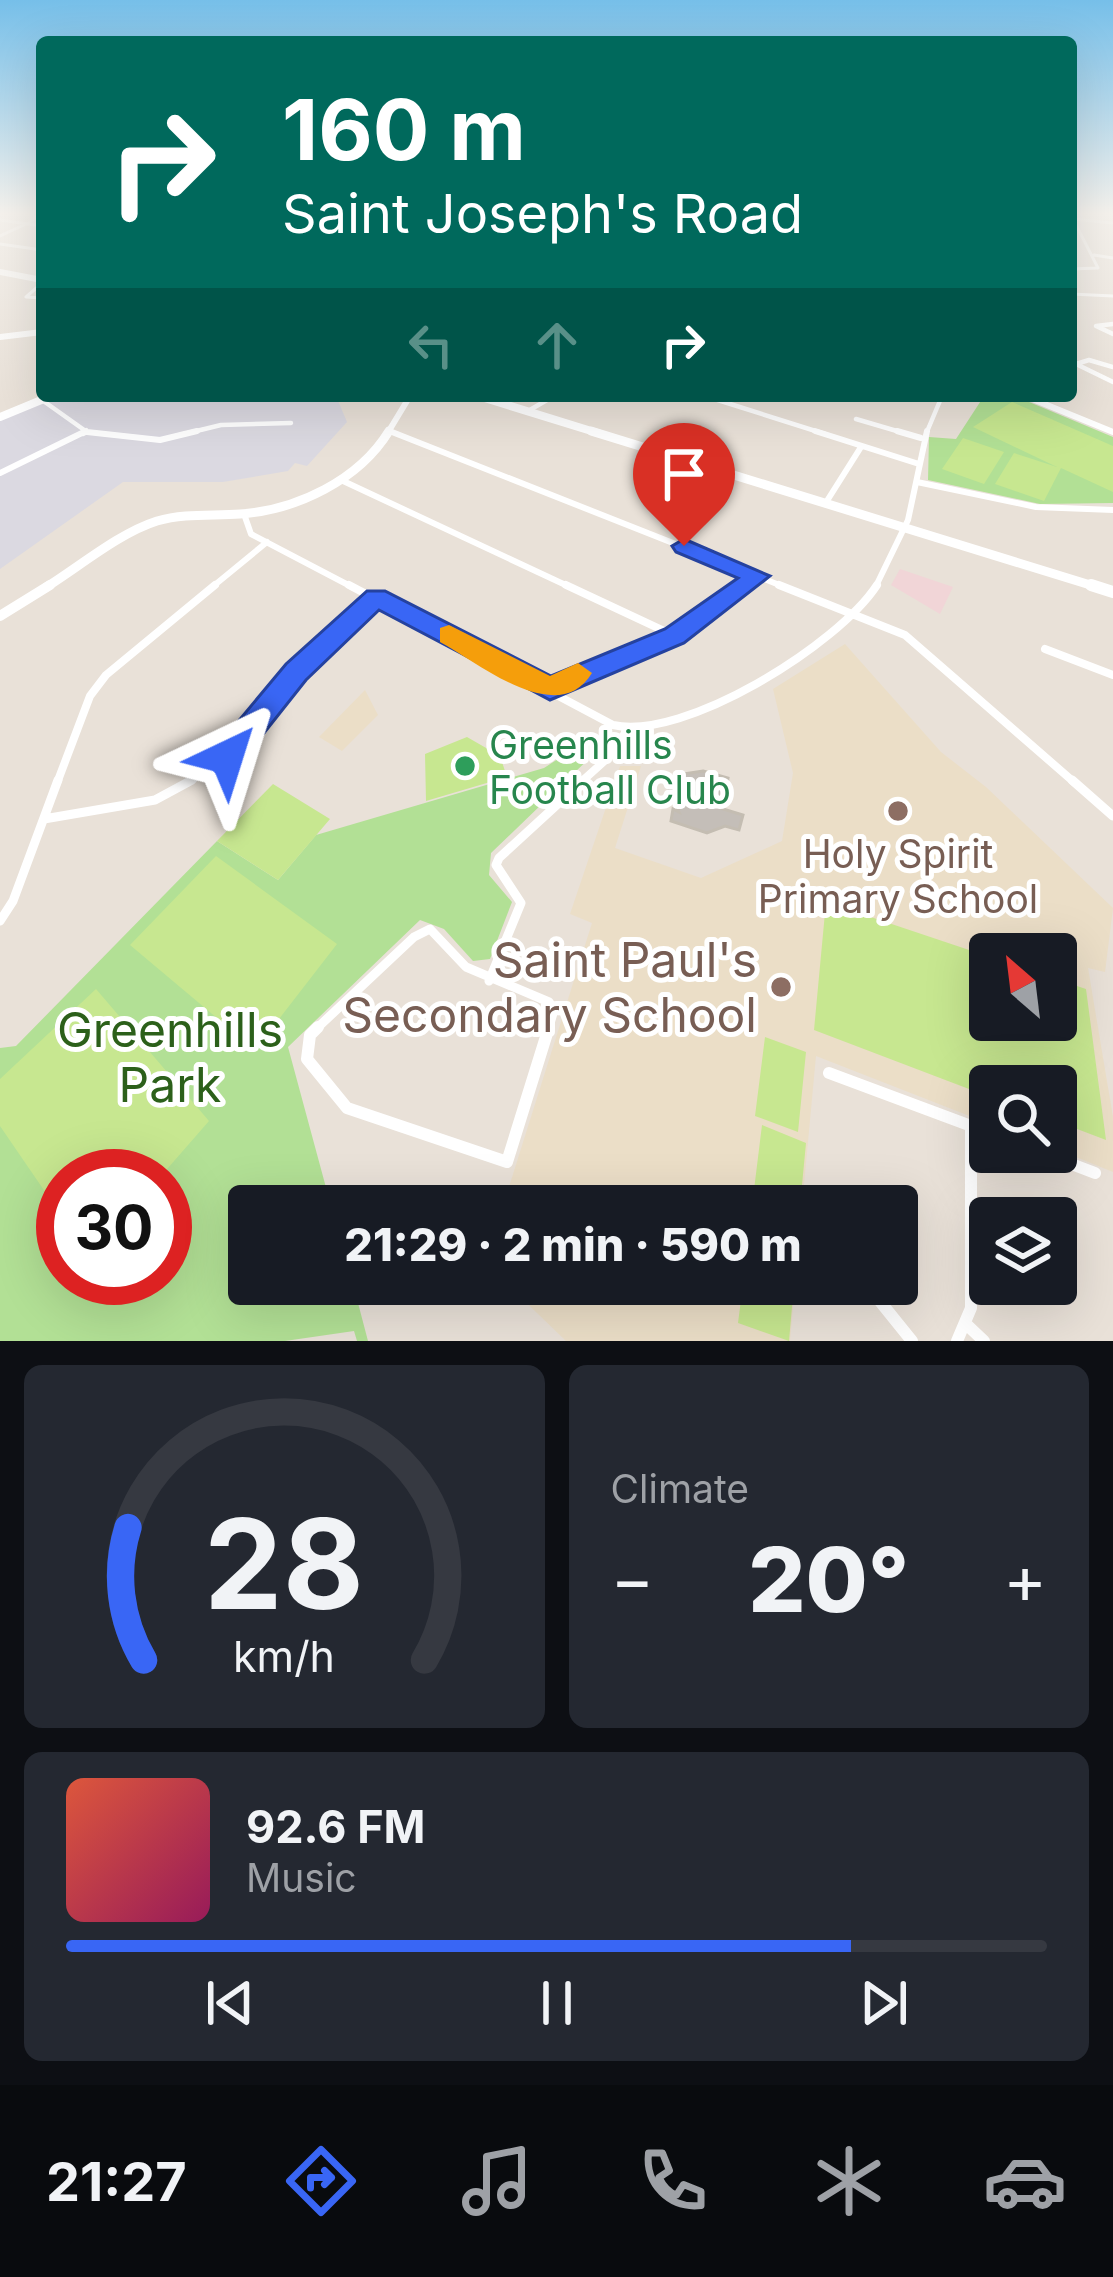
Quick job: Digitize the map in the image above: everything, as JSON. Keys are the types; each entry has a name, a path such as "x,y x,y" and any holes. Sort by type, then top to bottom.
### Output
{"main road":[{"path":"0,416 37,402"},
{"path":"498,402 1113,592"}],"street":[{"path":"1077,294 1113,296"},
{"path":"1113,324 1096,328 1113,334"},
{"path":"0,337 36,333"},
{"path":"1113,368 1078,361 1113,382"},
{"path":"1101,377 1113,368"},
{"path":"52,402 87,432"},
{"path":"0,616 153,522 194,514 244,514 303,502 341,480 392,432 407,402"},
{"path":"528,411 544,402"},
{"path":"723,402 919,464"},
{"path":"489,981 521,903 496,865 499,858 610,756 627,730 762,683 859,616 891,566 905,530 921,438 939,402"},
{"path":"1040,402 1113,432"},
{"path":"856,419 921,438"},
{"path":"0,473 87,432 160,440 221,425 291,423"},
{"path":"392,432 859,616 923,647 1113,816"},
{"path":"825,504 861,447"},
{"path":"341,480 675,636"},
{"path":"917,482 1036,507 1113,510"},
{"path":"244,514 251,533 266,542 627,730"},
{"path":"0,921 98,685 266,542"},
{"path":"550,689 675,636 758,576"},
{"path":"44,819 155,800 202,775 227,757 296,672 376,597"},
{"path":"1045,649 1113,674"},
{"path":"422,932 436,933 466,967 489,981 549,1002 554,1010 507,1162 347,1108 307,1059 310,1035 422,932"},
{"path":"829,1073 969,1126"},
{"path":"1077,1166 1095,1173"},
{"path":"957,1341 971,1308 970,1173"},
{"path":"883,1305 912,1341"},
{"path":"965,1323 984,1341"}],"shaded area":[{"path":"44,402 339,402 347,422 307,466 295,463 288,471 223,482 123,482 0,569 0,419"},
{"path":"900,569 953,587 940,614 891,585"},
{"name":"Saint Paul's Secondary School","path":"845,644 941,752 986,787 1113,908 1105,972 1088,968 1113,1117 1113,1172 1077,1157 1077,1065 969,1065 969,1116 816,1056 804,1185 510,1185 592,923 570,914 620,766 641,766 615,848 701,878 782,841 793,773 773,689"},
{"path":"365,690 378,715 342,751 319,737"},
{"path":"529,1305 793,1305 790,1341 566,1341"}],"green space":[{"path":"980,402 1029,402 1113,437 1113,503 1040,504 928,480 929,437 956,439"},
{"path":"1012,402 1113,446 1113,492 1061,468 1044,501 995,484 1014,453 1057,467 973,427"},
{"path":"963,438 1004,452 984,484 942,469"},
{"name":"Greenhills Football Club","path":"467,737 500,756 507,777 426,801 425,754"},
{"name":"Greenhills Park","path":"589,739 599,749 491,853 489,875 512,902 490,959 473,961 444,929 420,920 288,1047 325,1185 228,1185 228,1305 359,1305 368,1341 357,1341 354,1331 285,1341 0,1341 0,1048 16,1046 217,841 278,880 316,835 544,768"},
{"path":"273,784 330,819 278,880 217,841"},
{"path":"216,856 337,944 255,1050 130,945"},
{"path":"826,902 969,950 969,1041 1077,1041 1077,986 1086,989 1106,1140 1077,1129 1077,1065 969,1065 969,1089 814,1030"},
{"path":"96,989 209,1121 185,1149 36,1149 36,1179 0,1126 0,1079"},
{"path":"765,1037 806,1052 798,1132 755,1116"},
{"path":"762,1125 806,1143 802,1185 755,1185"},
{"path":"740,1305 792,1305 789,1341 738,1323"}],"building":[{"path":"703,771 728,778 723,809 743,815 739,830 725,826 707,833 671,821 673,809 679,812 664,777"}],"slow traffic":[{"path":"449,635 550,689 578,673"}],"place":[{"name":"Greenhills Football Club","path":"465,766"},
{"name":"Holy Spirit Primary School","path":"898,811"},
{"name":"Saint Paul's Secondary School","path":"781,987"}],"route":[{"path":"227,757 296,672 376,597 550,689 568,677 675,636 758,576 684,546"}]}
